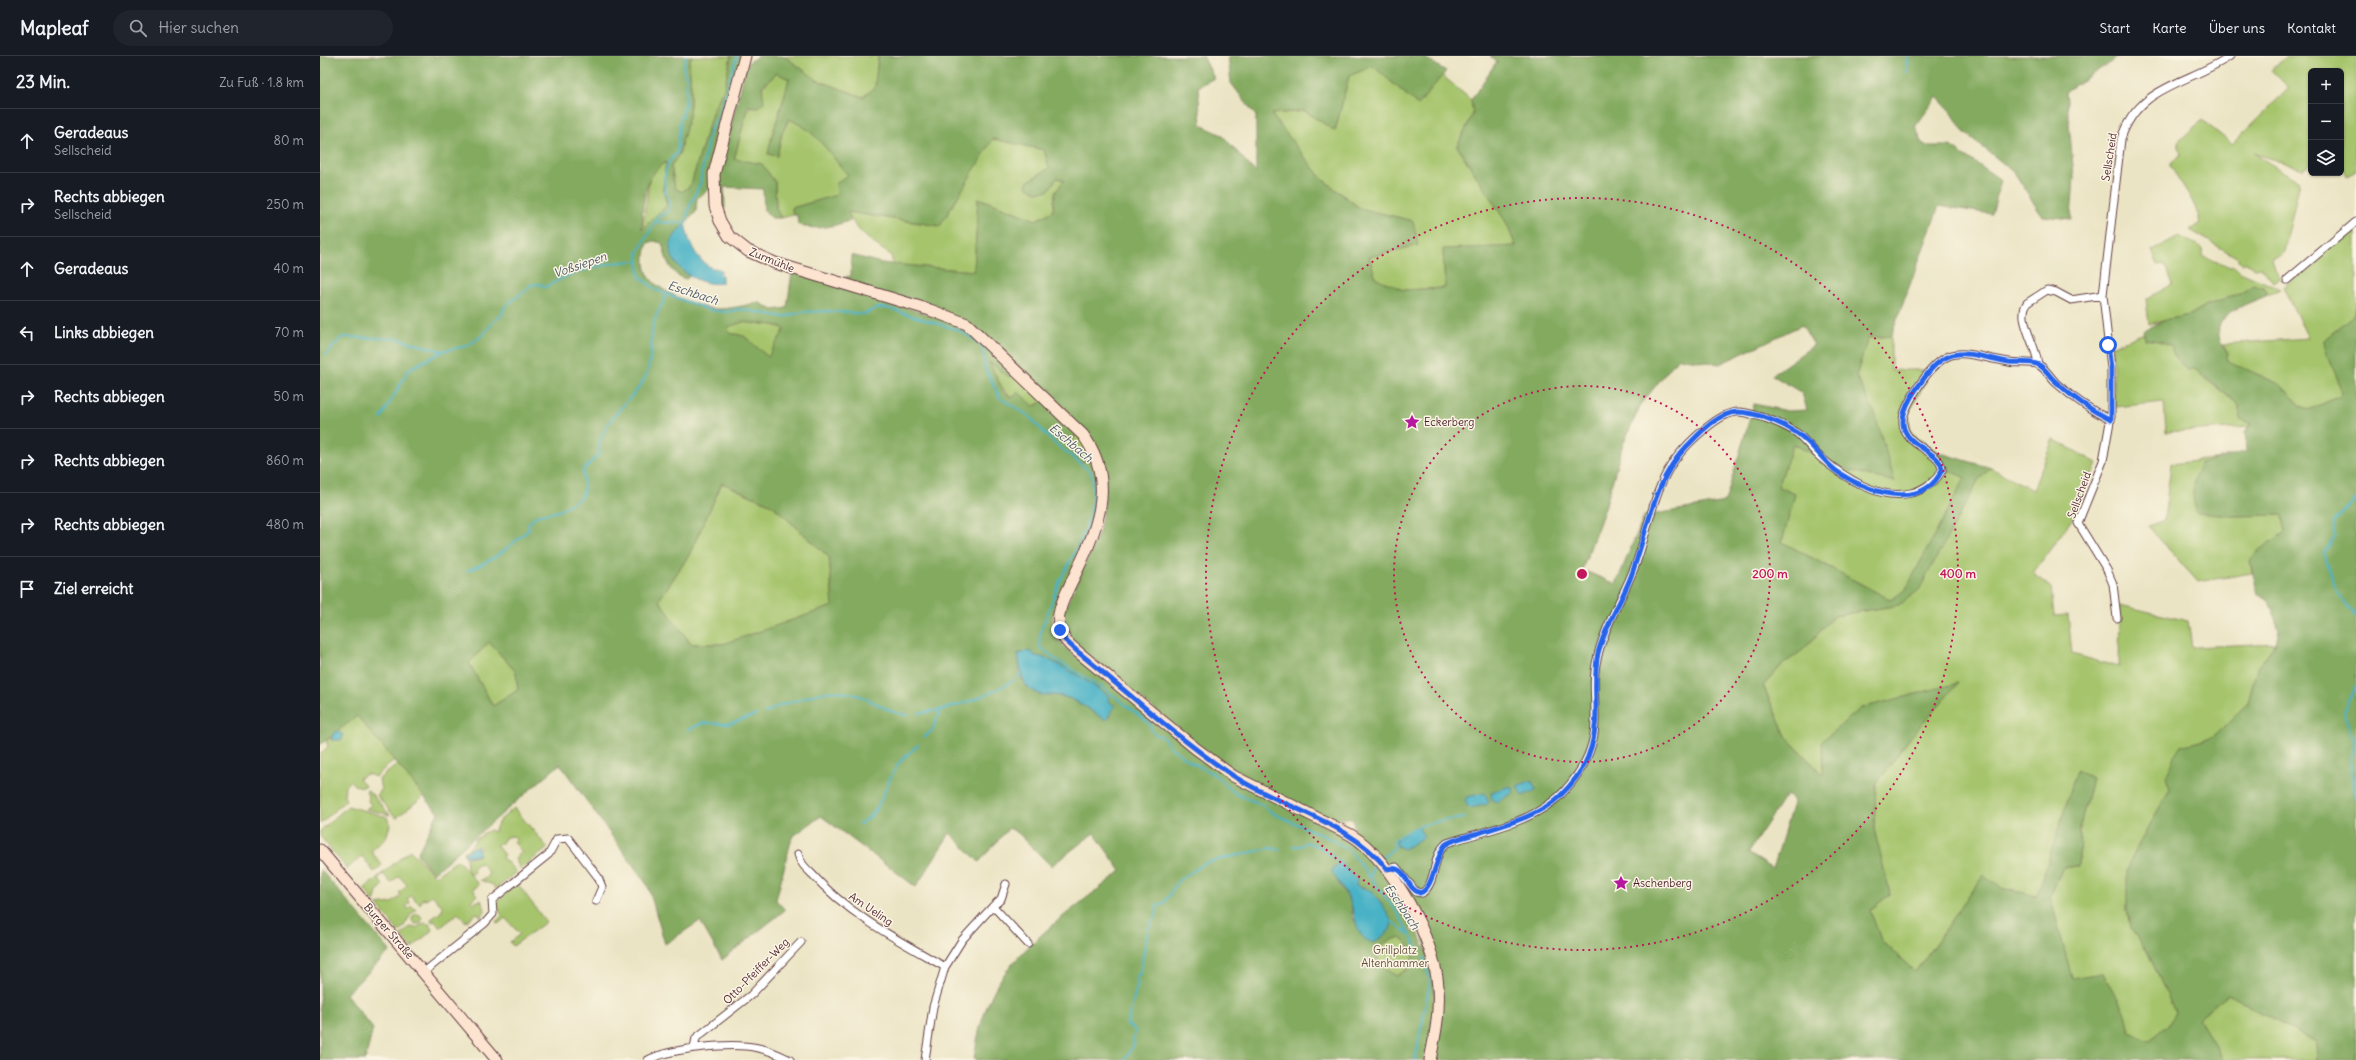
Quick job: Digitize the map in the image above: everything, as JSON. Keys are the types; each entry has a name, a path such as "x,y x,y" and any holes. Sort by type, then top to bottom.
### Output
{"main road":[{"name":"Zurmühle","path":"745,56 720,143 714,174 714,199 720,221 734,241 748,251 771,262 930,310 967,324 1077,428 1093,450 1100,472 1101,502 1094,534 1059,613 1060,630 1068,643 1195,748 1233,776 1351,835 1382,862 1419,924 1436,969 1439,1005 1430,1060"},
{"name":"Burger Straße","path":"320,850 424,972 496,1060"}],"street":[{"name":"Sellscheid","path":"2118,618 2112,584 2107,570 2078,523 2103,461 2111,420 2111,368 2103,295 2120,146 2127,122 2136,109 2148,98 2230,56"},
{"path":"2287,280 2356,222"},
{"path":"2103,295 2071,300 2056,292 2047,290 2027,303 2023,321 2031,337 2038,364 2086,407 2111,420"},
{"path":"1382,862 1396,867 1416,892 1422,893 1428,886 1438,855 1445,845 1518,820 1544,808 1559,797 1581,769 1592,749 1595,733 1595,672 1598,652 1636,563 1663,482 1674,461 1689,444 1726,415 1737,412 1756,416 1795,432 1836,470 1852,480 1893,495 1913,493 1931,483 1942,470 1938,460 1916,444 1905,431 1903,425 1905,410 1937,362 1954,354 1966,353 2009,362 2038,364"},
{"path":"424,972 493,914 492,900 549,854 557,839 568,838 598,877 602,887 596,901"},
{"name":"Am Ueling","path":"798,854 802,863 825,888 852,910 945,967"},
{"path":"925,1060 933,1007 945,967 962,940 993,906 1001,900 1006,884"},
{"path":"993,906 1028,944"},
{"name":"Otto-Pfeiffer-Weg","path":"694,1048 696,1038 751,995 801,942"},
{"path":"648,1060 664,1053 694,1048 756,1047 790,1060"}],"green space":[{"path":"320,56 692,56 689,62 691,88 689,116 679,154 671,166 675,188 682,192 691,185 713,110 724,89 731,56 742,56 710,189 697,198 696,212 679,230 681,269 689,275 686,279 676,274 669,265 662,243 654,241 648,243 645,256 646,270 650,278 661,288 700,306 715,309 732,308 758,302 773,310 787,308 792,272 965,326 1013,371 1009,377 989,362 1004,392 1012,398 1018,392 1034,406 1044,401 1077,433 1068,447 1082,462 1092,456 1097,476 1097,496 1094,516 1081,556 1054,612 1052,624 1054,633 1068,650 1204,759 1358,844 1386,874 1409,912 1411,932 1418,932 1431,965 1435,998 1427,1060 974,1060 979,1031 985,1012 992,994 1008,969 1054,924 1121,871 1094,833 1051,866 1018,833 1009,828 979,862 950,833 916,887 821,816 792,837 776,900 785,910 722,960 700,921 665,944 648,886 560,764 433,873 417,854 438,813 357,716 320,745","holes":["666,162 663,188 667,205 642,229 646,191 653,174","743,322 769,324 785,329 768,357 744,336 729,333 728,327","722,483 772,505 829,557 833,606 723,644 691,644 659,600 689,555","489,642 516,672 518,690 493,706 469,663","1027,651 1035,656 1106,720 1071,699 1043,694 1032,690 1024,684 1021,676 1018,654","1335,877 1355,884 1359,888 1364,888 1390,930 1374,943 1353,918 1351,903","1400,937 1409,945 1413,956 1410,967 1397,976 1383,967 1376,952 1384,943"]},
{"path":"692,56 731,56 724,90 713,110 691,185 682,192 675,188 671,166 679,154 689,116 691,88 689,62"},
{"path":"758,56 784,56 817,80 863,97 875,87 878,56 1203,56 1214,78 1198,87 1201,125 1222,135 1256,173 1256,116 1231,83 1228,56 1422,56 1446,71 1418,105 1373,66 1349,76 1335,131 1305,111 1271,114 1321,178 1359,208 1413,221 1418,245 1369,257 1376,278 1403,290 1445,288 1443,249 1516,246 1506,222 1457,146 1473,114 1471,100 1497,61 1490,56 2120,56 2066,91 2074,177 2071,219 2042,216 2014,172 1964,132 1952,113 1937,97 1915,127 1924,146 1950,146 2001,180 1992,214 1939,206 1891,336 1868,338 1856,376 1874,412 1895,482 1844,469 1793,444 1778,487 1795,494 1782,542 1891,600 1906,589 1965,478 1946,469 1937,452 1991,468 1979,479 1919,590 1899,605 1834,616 1804,649 1782,665 1763,686 1787,738 1823,775 1822,741 1861,708 1958,683 1910,738 1876,784 1874,829 1890,894 1870,910 1881,940 1915,972 1984,875 2001,888 2037,896 2077,770 2092,778 2080,826 2079,867 2063,867 2050,896 2072,978 2103,973 2126,1014 2130,1031 2142,1039 2150,1040 2168,1026 2175,1012 2147,951 2130,928 2127,910 2127,871 2134,853 2170,789 2166,778 2174,756 2181,746 2212,738 2248,703 2257,668 2276,643 2279,630 2269,601 2258,594 2250,562 2259,550 2285,532 2282,515 2231,516 2197,513 2193,488 2200,464 2247,451 2245,433 2251,423 2240,419 2239,405 2195,369 2187,370 2172,353 2172,346 2160,341 2145,339 2143,330 2168,319 2190,315 2207,305 2224,300 2227,297 2240,294 2253,285 2264,287 2268,295 2235,310 2222,321 2219,328 2219,336 2221,343 2228,353 2226,360 2281,385 2299,405 2308,410 2341,396 2324,340 2353,316 2356,307 2356,1060 2317,1060 2316,1043 2228,994 2198,1018 2224,1060 1434,1060 1441,1017 1420,920 1355,834 1353,819 1332,818 1310,812 1228,768 1079,649 1068,634 1064,623 1064,611 1099,533 1105,499 1101,459 978,329 844,281 847,276 851,277 851,255 881,263 974,271 978,198 1036,220 1053,211 1055,193 1064,180 1057,178 1048,191 1036,192 1026,186 1027,182 1049,168 1044,150 993,139 940,226 848,212 851,220 831,226 810,228 798,224 797,215 793,215 792,208 837,195 836,184 848,175 815,136 799,124 789,119 782,133 777,156 768,154 789,79 777,73 762,86 764,102 758,107 748,106 734,159 762,164 775,182 776,209 781,218 772,218 764,211 763,189 724,187 725,208 719,209 716,185 745,71 749,62","holes":["1802,325 1814,345 1772,375 1802,393 1807,410 1787,411 1754,404 1725,502 1644,516 1616,584 1582,570 1605,508 1623,444 1641,404 1678,358 1720,364","1786,795 1794,800 1773,869 1748,853"]},
{"path":"784,56 878,56 875,87 863,97 817,80"},
{"path":"2287,56 2356,56 2356,171 2347,176 2344,170 2344,68 2308,68 2308,165 2303,169 2253,153 2300,182 2284,252 2281,255 2272,258 2275,269 2281,278 2273,282 2261,267 2255,268 2244,262 2242,264 2238,261 2238,258 2190,230 2200,223 2198,215 2188,193 2169,164 2181,155 2178,142 2202,120 2232,144 2289,88 2271,70"},
{"path":"1373,66 1417,104 1442,75 1471,100 1473,114 1457,146 1506,222 1516,247 1443,250 1445,288 1403,290 1376,278 1369,257 1417,245 1413,221 1360,208 1321,178 1271,114 1305,111 1335,131 1349,76"},
{"path":"777,73 789,79 768,154 777,156 782,133 789,119 799,124 815,136 848,175 837,195 792,208 793,215 781,218 776,209 775,182 734,160 744,122 752,102 766,83"},
{"path":"993,138 1044,150 1049,168 1027,182 1057,178 1065,180 1055,193 1053,211 1036,220 978,198 974,271 893,265 891,255 866,237 855,226 847,212 940,226"},
{"path":"666,161 663,189 667,205 662,212 642,230 649,182 653,171"},
{"path":"2356,225 2356,307 2353,316 2324,340 2341,396 2308,410 2299,405 2281,385 2225,360 2228,353 2223,344 2308,338 2283,287"},
{"path":"2179,236 2201,247 2204,257 2230,267 2234,266 2240,272 2280,289 2268,295 2264,287 2253,285 2240,294 2227,297 2224,300 2207,305 2190,315 2149,324 2146,299 2173,284 2164,264 2158,265 2152,250"},
{"path":"743,322 769,324 785,329 768,357 744,336 729,333 727,327"},
{"path":"2144,333 2145,339 2160,341 2172,346 2203,377 2239,405 2240,419 2251,423 2248,427 2166,432 2164,402 2115,407 2112,346"},
{"path":"1891,336 1891,370 1923,370 1926,382 1908,414 1911,433 1937,452 1946,469 1966,478 1906,589 1891,600 1782,542 1795,494 1778,487 1793,444 1844,469 1874,412 1856,376 1868,338"},
{"path":"989,361 1009,376 1013,371 1044,401 1034,406 1015,399 1009,395 1001,386"},
{"path":"1077,433 1092,456 1082,462 1068,447"},
{"path":"2053,439 2097,463 2073,518 2033,573 2051,588 2054,616 2068,615 2072,654 2119,667 2120,605 2188,621 2192,647 2276,643 2257,668 2248,703 2212,738 2181,746 2170,789 2134,853 2127,910 2130,928 2147,951 2175,1012 2168,1026 2150,1040 2142,1039 2130,1031 2126,1014 2103,973 2072,979 2050,896 2063,867 2079,867 2080,826 2092,778 2077,771 2037,897 2001,888 1984,875 1915,972 1881,940 1870,910 1890,894 1874,829 1876,784 1910,738 1824,776 1787,738 1763,685 1782,665 1804,649 1834,616 1899,605 1979,479 1991,468 2033,490"},
{"path":"2221,458 2200,464 2231,516 2282,515 2285,533 2275,539 2250,562 2252,573 2198,582 2148,526 2164,520 2171,464"},
{"path":"722,483 772,505 829,557 833,606 724,644 691,644 659,600 689,555"},
{"path":"489,642 516,672 518,690 493,706 469,663"},
{"path":"357,715 395,761 388,765 376,777 367,774 359,778 365,786 363,787 354,785 350,781 345,786 344,796 346,800 320,824 320,754 328,747 326,740 340,733 337,731"},
{"path":"398,764 424,796 396,818 377,796 381,790 379,779"},
{"path":"368,790 390,815 366,809 371,805 368,801 369,797 366,791"},
{"path":"348,806 387,817 390,825 386,838 371,851 382,865 374,872 362,856 347,869 320,836 320,831"},
{"path":"514,808 548,848 520,869 515,858 522,852 514,842 516,839 513,836 506,837 501,844 496,845 504,855 502,857 516,872 496,889 493,885 480,880 486,878 489,873 481,863 475,865 473,870 474,872 471,875 467,869 466,857 478,856 477,851 481,849 480,846 464,854 464,852 473,844 475,839 482,834 490,830 494,832 499,821"},
{"path":"410,850 435,876 458,860 479,885 473,889 477,895 471,901 473,903 481,900 485,910 481,918 479,914 476,913 466,922 458,913 440,928 435,921 432,922 430,920 441,912 443,907 432,895 426,899 423,898 420,904 411,896 407,899 410,903 406,906 408,909 412,906 416,910 399,932 377,905 392,903 401,896 399,893 407,885 399,876 391,883 383,874 378,879 383,885 377,892 374,902 364,889"},
{"path":"320,869 390,951 346,994 373,1029 365,1060 320,1060"},
{"path":"517,883 546,922 513,946 510,942 520,934 505,918 498,924 496,922 502,915 495,903"},
{"path":"415,914 419,914 421,915 421,923 415,924 412,921 412,917"},
{"path":"424,923 429,924 432,930 412,948 401,935 410,927 416,928"},
{"name":"Grillplatz Altenhammer","path":"1400,937 1409,945 1413,955 1410,967 1397,976 1383,967 1376,952 1384,943"},
{"path":"2228,994 2316,1043 2317,1060 2224,1060 2198,1018"}],"water":[{"path":"685,223 690,241 696,254 710,267 722,271 719,273 722,276 722,283 714,284 698,280 683,271 677,265 670,250 670,246 675,235"},
{"path":"1027,651 1032,652 1035,656 1042,657 1061,666 1109,696 1108,701 1115,706 1106,720 1071,699 1061,696 1044,695 1031,690 1026,685 1021,674 1018,654"},
{"path":"337,731 343,735 342,740 331,740 333,734"},
{"path":"1532,780 1536,790 1522,796 1517,786"},
{"path":"1511,786 1514,792 1498,802 1492,800 1491,792"},
{"path":"1485,793 1489,802 1487,804 1471,808 1468,807 1465,800 1467,797"},
{"path":"1418,826 1424,837 1404,849 1397,846 1396,840"},
{"path":"474,847 478,847 479,855 465,856 464,854"},
{"path":"1341,863 1357,880 1356,886 1372,892 1385,909 1392,922 1390,930 1374,943 1368,941 1359,932 1348,898 1332,872 1334,867"}],"waterway":[{"name":"Eschbach","path":"686,56 683,68 687,79 685,105 680,123 677,153 668,165 664,180 670,208 669,211 658,217 638,252 639,276 656,290 709,310 727,312 740,309 784,317 802,312 828,311 864,314 877,308 887,308 958,330 978,342 983,349 985,368 1000,398 1029,416 1051,440 1091,472 1093,487 1090,516 1085,530 1056,590 1042,629 1040,647 1055,659 1108,691 1150,724 1154,733 1163,737 1170,747 1191,762 1215,775 1236,794 1263,805 1272,813 1331,839 1349,850 1397,912 1418,949"},
{"path":"656,222 685,223 690,206 700,184 709,133 719,115 737,56"},
{"path":"1907,56 1907,72"},
{"name":"Voßsiepen","path":"326,355 341,338 345,337 398,339 442,351 467,346 483,335 494,321 502,315 504,308 528,289 530,285 540,284 544,287 567,276 593,268 620,262 638,261"},
{"path":"467,571 484,563 508,547 529,529 529,523 536,516 559,511 580,498 584,490 583,470 599,454 599,444 602,434 614,416 636,391 646,376 650,362 654,322 666,295"},
{"path":"381,418 409,369 442,352"},
{"path":"2356,499 2334,522 2335,536 2324,553 2336,590 2356,617"},
{"path":"1018,678 1020,674"},
{"path":"919,713 943,709 968,702 992,692 1014,680"},
{"path":"2356,686 2344,713 2355,744 2350,760 2356,798"},
{"path":"765,713 781,705 813,695 838,691 866,698 889,710 908,715"},
{"path":"924,737 932,731 940,711"},
{"path":"688,730 703,723 729,724 756,715"},
{"path":"859,824 873,813 899,763 918,745"},
{"path":"1382,858 1394,848 1394,840 1419,826 1445,820 1465,818"},
{"path":"1293,846 1301,846 1306,842 1320,847 1341,863"},
{"path":"1125,1060 1134,1044 1133,1038 1136,1031 1127,1024 1138,983 1135,978 1140,973 1148,929 1156,915 1157,906 1164,903 1179,880 1207,862 1271,848 1280,850"},
{"path":"1371,876 1372,869 1377,864"},
{"path":"1392,922 1409,934"},
{"name":"Eschbach","path":"1415,1060 1430,982 1424,958"}],"place":[{"name":"Eckerberg","path":"1412,422"},
{"name":"Aschenberg","path":"1621,883"}],"route":[{"path":"1060,630 1065,640 1071,647 1219,766 1247,784 1341,830 1360,841 1370,849 1387,869 1396,867 1399,869 1414,890 1418,893 1422,893 1425,891 1431,880 1441,849 1447,843 1528,816 1544,808 1559,797 1581,769 1594,743 1596,709 1595,672 1598,652 1608,624 1626,590 1666,475 1674,461 1683,450 1712,423 1726,415 1737,412 1774,421 1800,435 1819,456 1836,470 1852,480 1878,491 1893,495 1913,493 1931,483 1942,470 1941,463 1938,460 1909,438 1903,425 1905,410 1937,362 1949,355 1966,353 2009,362 2038,364 2054,381 2080,402 2092,411 2111,420 2111,368 2108,345"}]}
